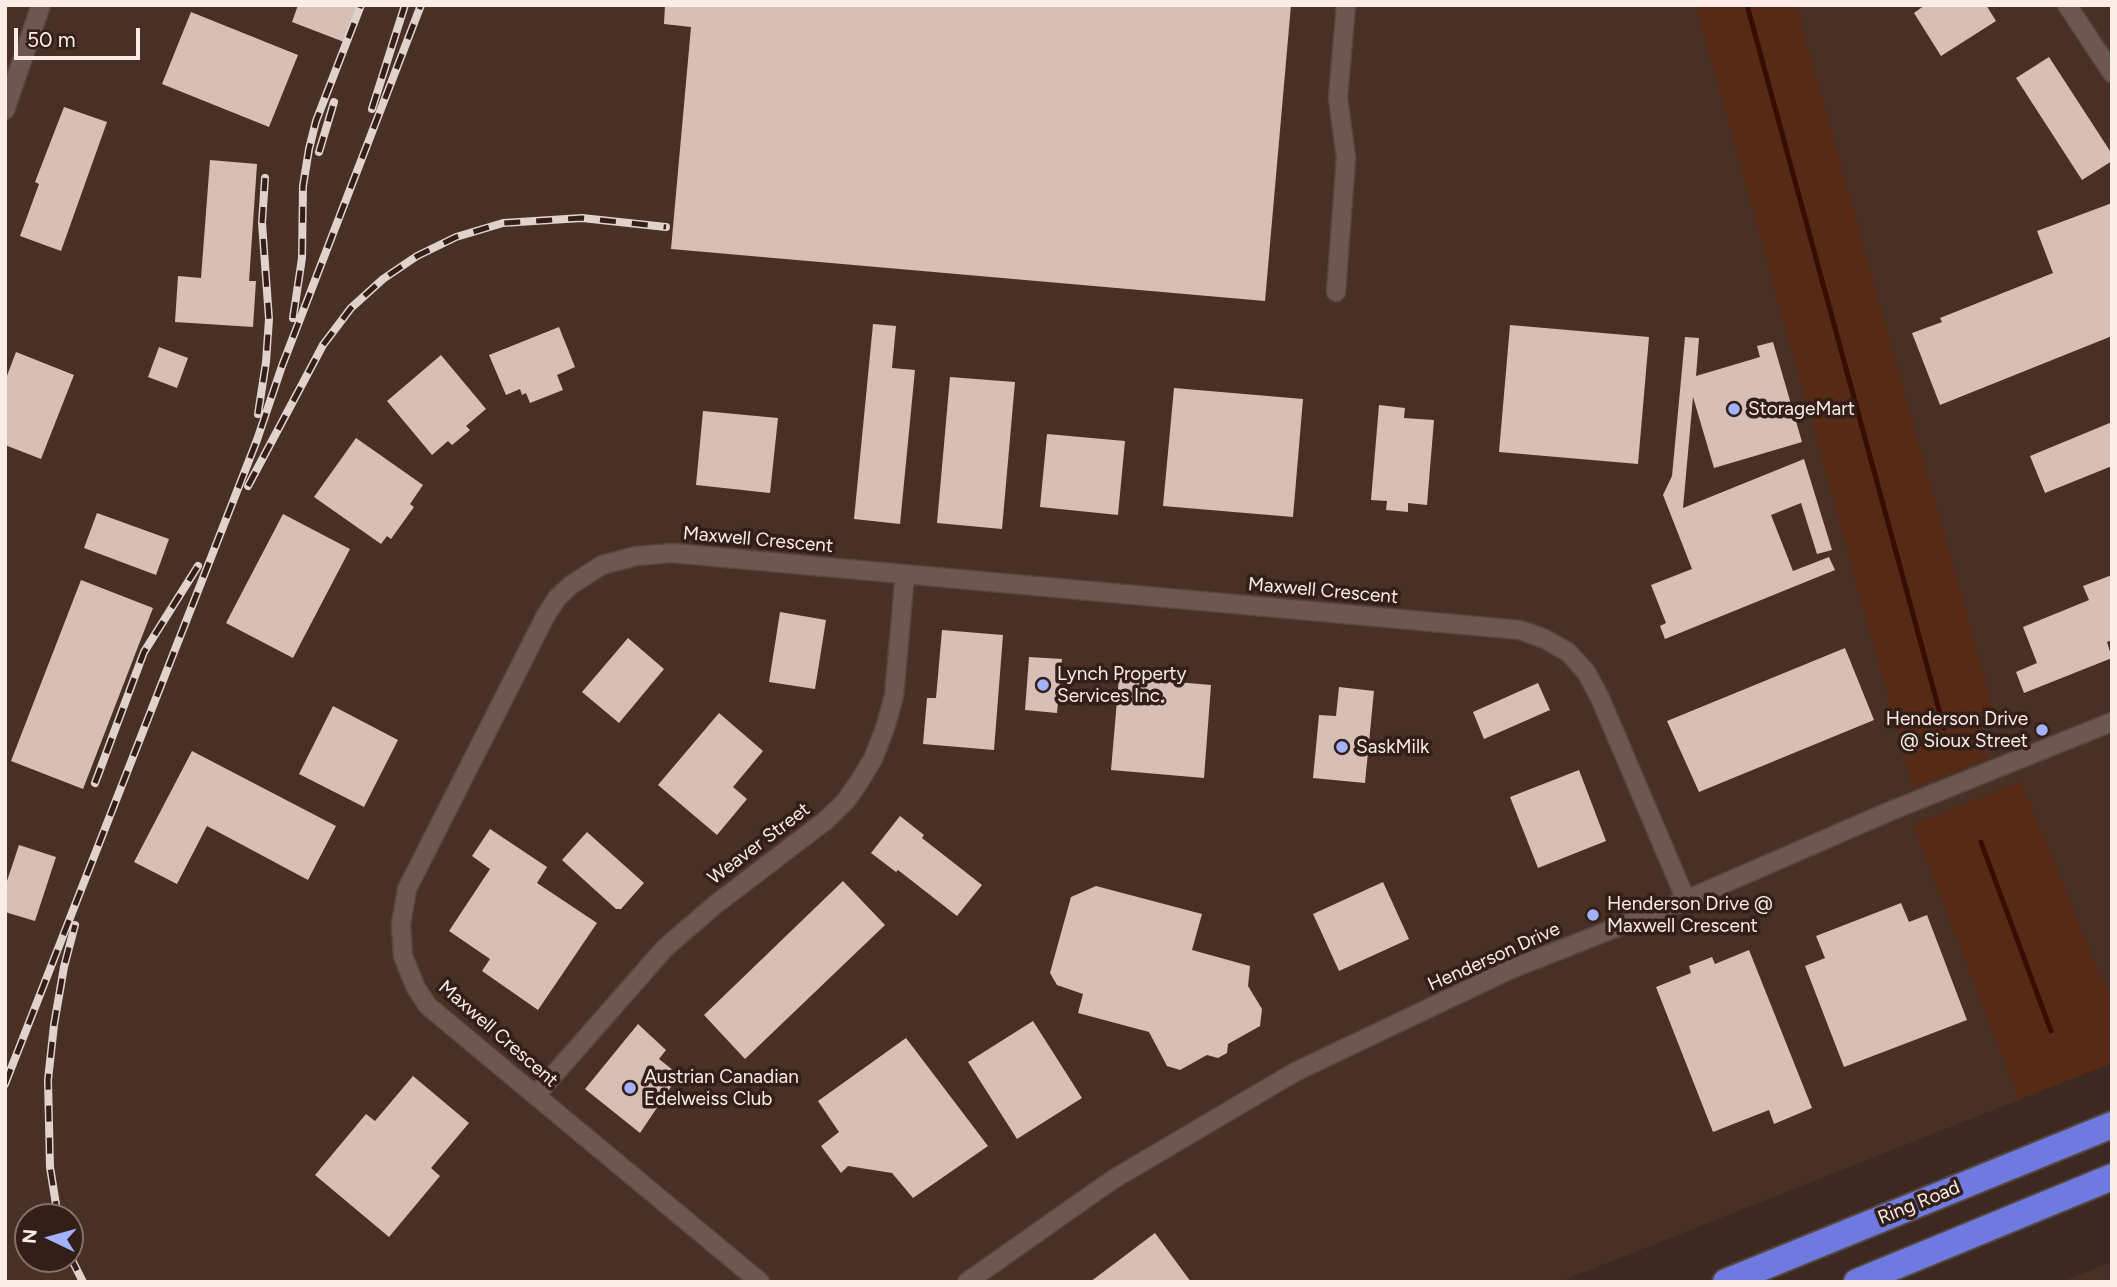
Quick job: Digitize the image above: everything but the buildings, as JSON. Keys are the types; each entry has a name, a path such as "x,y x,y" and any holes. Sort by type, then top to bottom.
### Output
{"highway":[{"name":"Ring Road","path":"1726,1282 2112,1125"},
{"path":"1857,1282 2112,1177"}],"street":[{"path":"5,110 41,5"},
{"path":"1336,292 1346,158 1338,98 1346,5"},
{"path":"2067,5 2112,73"},
{"name":"Maxwell Crescent","path":"760,1282 428,1006 409,973 402,948 401,924 407,889 546,615 557,598 586,574 602,565 636,555 654,554 1520,630 1545,639 1568,652 1586,672 1600,698 1686,900"},
{"name":"Weaver Street","path":"536,1095 665,948 716,904 825,821 845,802 873,759 894,696 905,574"},
{"name":"Henderson Drive","path":"967,1282 1112,1180 1295,1072 1509,970 1686,900 1888,813 2112,722"}],"shaded area":[{"path":"5,5 2112,5 2112,1063 1559,1282 5,1282"},
{"path":"1696,5 1796,5 1993,708 1974,715 1988,758 1913,787"},
{"path":"2021,782 2112,1004 2112,1063 2019,1099 1913,825"},
{"path":"2112,1262 2112,1282 2062,1282"}],"waterway":[{"path":"1747,5 1944,728"},
{"path":"1981,842 2051,1031"}],"railway":[{"path":"293,318 302,258 303,186 309,149 316,121 361,5"},
{"path":"372,109 405,5"},
{"path":"5,1084 257,440 282,366 421,5"},
{"path":"319,152 334,102"},
{"path":"258,414 269,319 262,223 265,178"},
{"path":"248,486 323,345 351,308 383,279 417,256 456,237 503,223 582,218 666,227"},
{"path":"95,783 144,652 198,566"},
{"path":"56,1203 50,1167 48,1080 64,967 75,925"},
{"path":"78,1273 83,1282"}],"place":[{"name":"StorageMart","path":"1734,409"},
{"name":"Lynch Property Services Inc.","path":"1043,685"},
{"name":"Henderson Drive @ Sioux Street","path":"2042,730"},
{"name":"SaskMilk","path":"1342,747"},
{"name":"Henderson Drive @ Maxwell Crescent","path":"1593,915"},
{"name":"Austrian Canadian Edelweiss Club","path":"630,1088"}]}
